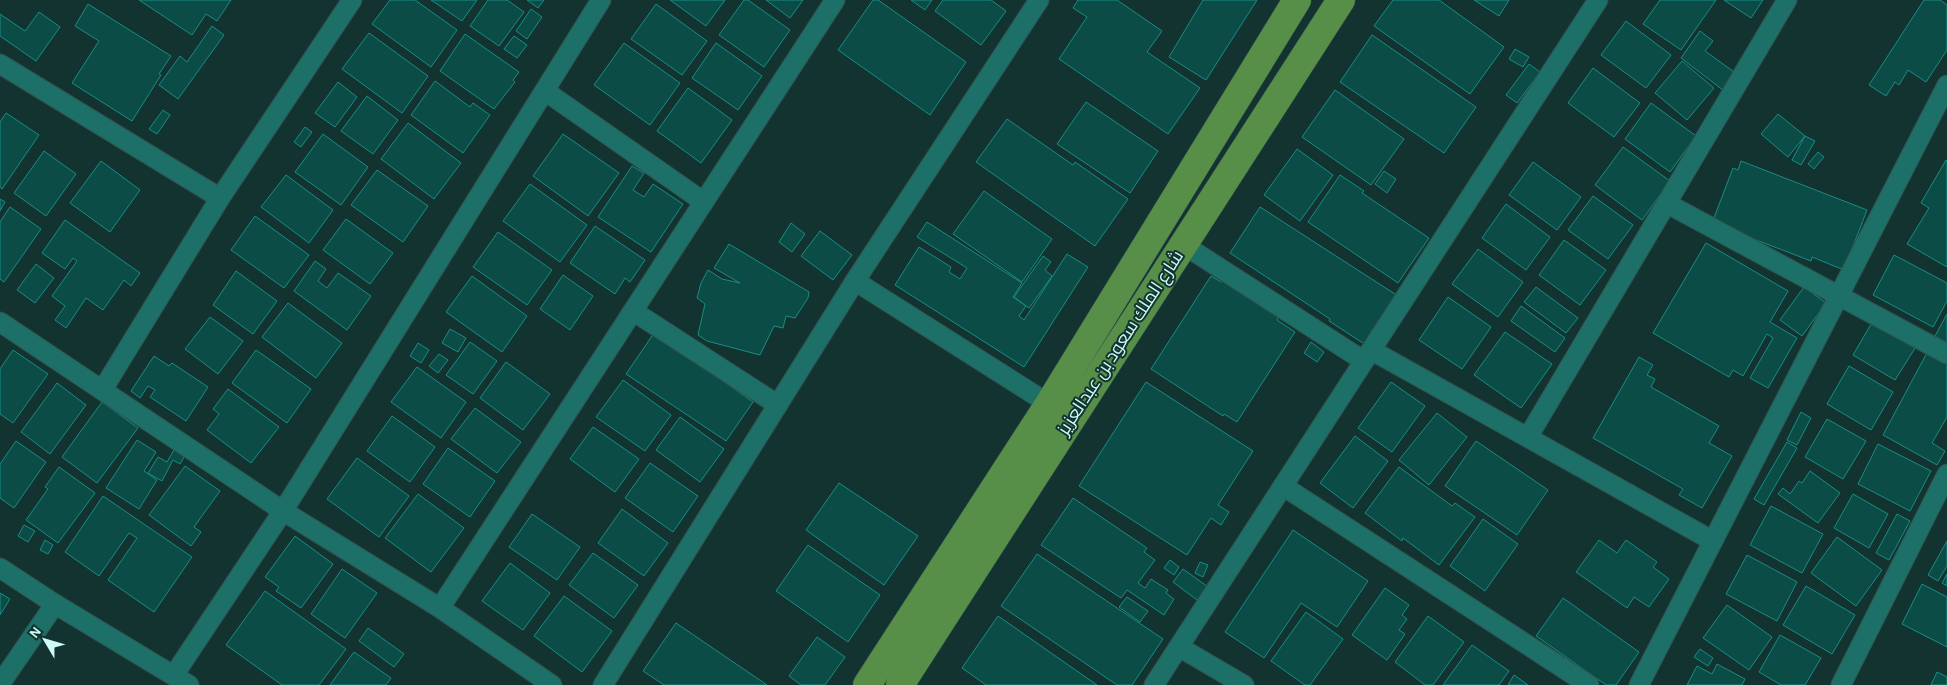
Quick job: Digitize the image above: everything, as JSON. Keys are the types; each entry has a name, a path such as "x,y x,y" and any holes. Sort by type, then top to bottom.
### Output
{"main road":[{"name":"شارع الملك سعود بن عبدالعزيز","path":"867,685 1049,404 1297,0"},
{"name":"شارع الملك سعود بن عبدالعزيز","path":"909,682 1340,0"}],"street":[{"path":"102,389 220,198 352,0"},
{"path":"0,568 55,604 181,680 283,511 601,0"},
{"path":"440,608 835,0"},
{"path":"602,685 855,281 1039,0"},
{"path":"1154,685 1598,0"},
{"path":"1528,437 1787,0"},
{"path":"0,64 220,198"},
{"path":"1639,685 1947,85"},
{"path":"544,91 704,202"},
{"path":"1666,204 1947,354"},
{"path":"1184,245 1368,356 1528,437 1713,541"},
{"path":"855,281 1049,404"},
{"path":"633,311 778,405"},
{"path":"0,322 283,511 440,608 552,685"},
{"path":"1841,685 1947,474"},
{"path":"1283,486 1589,685"},
{"path":"0,684 55,604"},
{"path":"1179,646 1244,685"}],"building":[{"path":"139,0 231,0 217,21 206,14 192,35"},
{"path":"390,0 415,0 457,30 431,67 372,24"},
{"path":"431,0 477,0 462,21"},
{"path":"488,0 507,0 524,12 499,46 470,26"},
{"path":"527,0 544,0 538,8"},
{"path":"670,0 725,0 706,26"},
{"path":"744,0 748,0 790,30 764,67 719,35"},
{"path":"766,0 803,0 790,18"},
{"path":"873,0 878,0 966,62 930,115 838,50"},
{"path":"911,0 932,0 925,10"},
{"path":"943,0 991,0 1006,11 981,45 935,11"},
{"path":"1078,0 1117,0 1162,31 1147,52 1200,88 1168,134 1059,59 1087,17 1073,8"},
{"path":"1203,0 1257,0 1206,80 1169,57"},
{"path":"1393,0 1439,0 1504,47 1470,94 1374,26"},
{"path":"1474,0 1509,0 1499,16"},
{"path":"1660,0 1716,0 1681,50 1643,24"},
{"path":"1724,0 1763,0 1751,18"},
{"path":"1924,0 1940,0 1947,5 1947,50 1926,82 1908,70 1899,85 1895,82 1886,96 1869,85"},
{"path":"88,4 171,56 132,121 72,83 99,41 75,26"},
{"path":"656,4 707,41 682,75 631,39"},
{"path":"531,9 542,17 527,39 516,31"},
{"path":"39,12 60,27 36,61 0,36 0,14 25,31"},
{"path":"1626,21 1671,55 1646,88 1601,55"},
{"path":"212,26 224,35 178,99 159,85 180,56 187,62"},
{"path":"1700,31 1713,41 1705,51 1741,77 1728,94 1681,58"},
{"path":"369,33 428,76 402,113 342,69"},
{"path":"465,34 519,72 513,80 515,82 494,109 440,71"},
{"path":"1372,35 1476,107 1444,153 1340,82"},
{"path":"514,36 527,45 517,58 504,49"},
{"path":"624,43 680,83 650,125 594,85"},
{"path":"716,43 762,76 738,110 692,78"},
{"path":"1515,49 1529,57 1523,67 1509,59"},
{"path":"1682,61 1714,88 1687,120 1655,93"},
{"path":"1529,64 1540,72 1517,103 1506,95"},
{"path":"1593,68 1640,103 1614,137 1568,103"},
{"path":"435,81 470,107 473,103 490,115 463,153 411,115"},
{"path":"338,82 357,97 335,127 315,113"},
{"path":"688,88 732,120 701,163 657,131"},
{"path":"1335,90 1404,139 1371,185 1302,137"},
{"path":"367,96 398,120 373,154 341,131"},
{"path":"1086,102 1158,151 1130,193 1057,144"},
{"path":"1651,103 1696,136 1670,172 1625,139"},
{"path":"163,110 170,115 157,134 149,129"},
{"path":"6,113 39,135 2,189 0,187 0,122"},
{"path":"1778,114 1805,136 1788,157 1761,134"},
{"path":"1007,119 1073,165 1075,162 1128,199 1095,246 976,162"},
{"path":"408,123 461,163 434,199 381,159"},
{"path":"305,127 312,132 301,147 294,142"},
{"path":"323,134 368,167 341,205 295,172"},
{"path":"563,134 619,173 588,216 533,176"},
{"path":"1805,136 1815,141 1801,165 1792,160"},
{"path":"1623,147 1670,181 1642,220 1595,185"},
{"path":"1297,149 1333,175 1300,221 1264,195"},
{"path":"44,151 76,174 46,216 14,193"},
{"path":"1818,152 1824,157 1814,169 1808,164"},
{"path":"1946,160 1947,267 1907,244 1929,208 1921,203"},
{"path":"101,161 140,190 110,232 70,203"},
{"path":"1741,161 1867,210 1844,270 1812,257 1811,261 1712,223 1733,168 1738,170"},
{"path":"1533,162 1581,197 1557,230 1509,195"},
{"path":"632,166 644,173 633,190 644,197 653,184 683,204 651,252 598,217"},
{"path":"377,170 428,206 403,242 351,205"},
{"path":"1384,171 1396,179 1387,193 1375,184"},
{"path":"286,175 333,210 309,243 261,207"},
{"path":"1340,175 1364,191 1362,193 1429,238 1398,283 1308,222"},
{"path":"530,184 587,225 560,262 503,221"},
{"path":"984,191 1052,239 1022,282 953,234"},
{"path":"1593,196 1633,225 1608,259 1568,230"},
{"path":"0,199 5,202 0,211"},
{"path":"1506,204 1550,237 1526,270 1482,238"},
{"path":"10,207 41,229 4,282 0,279 0,222"},
{"path":"1260,207 1398,296 1366,345 1230,253"},
{"path":"255,216 309,255 284,288 231,250"},
{"path":"346,219 393,253 370,284 323,250"},
{"path":"65,220 140,273 131,286 124,280 103,310 86,298 66,328 55,320 65,306 52,296 77,261 73,258 65,269 42,253"},
{"path":"927,222 1022,283 1013,297 1026,306 1019,316 1024,320 1067,254 1088,267 1024,367 895,285 919,247 951,267 949,272 960,279 967,268 917,237"},
{"path":"791,223 805,234 792,252 779,242"},
{"path":"595,226 645,260 630,282 625,278 615,294 570,263"},
{"path":"820,231 852,255 833,280 801,256"},
{"path":"498,232 552,270 527,305 473,267"},
{"path":"1564,240 1606,270 1580,305 1539,275"},
{"path":"1706,243 1788,291 1770,322 1797,338 1768,388 1750,378 1773,338 1767,334 1743,376 1733,370 1729,377 1653,333"},
{"path":"729,244 809,292 808,298 795,318 786,316 783,328 774,326 760,355 707,341 698,335 705,304 697,298 701,283 708,270 722,279 740,283 714,268"},
{"path":"1478,249 1523,282 1498,317 1452,284"},
{"path":"1894,255 1947,283 1947,301 1933,327 1873,295"},
{"path":"1043,256 1051,262 1045,270 1052,276 1029,308 1014,297"},
{"path":"315,261 326,269 318,281 327,288 338,273 371,296 347,330 294,291"},
{"path":"36,264 54,278 35,303 17,290"},
{"path":"236,271 277,301 253,334 213,305"},
{"path":"563,275 593,296 570,330 540,309"},
{"path":"472,276 527,316 502,352 446,312"},
{"path":"1211,276 1221,282 1226,276 1282,312 1277,320 1295,332 1237,422 1224,414 1223,416 1151,369"},
{"path":"1536,287 1578,318 1566,333 1524,302"},
{"path":"1804,287 1826,303 1802,336 1780,320"},
{"path":"1448,297 1491,327 1462,369 1419,340"},
{"path":"288,303 342,343 316,378 262,337"},
{"path":"1521,306 1565,338 1555,352 1511,321"},
{"path":"1947,314 1947,343 1935,336"},
{"path":"210,317 243,341 218,374 185,349"},
{"path":"1874,319 1917,345 1895,380 1853,355"},
{"path":"450,329 466,338 458,352 442,343"},
{"path":"1505,332 1552,364 1521,408 1474,375"},
{"path":"654,333 753,402 726,441 626,374"},
{"path":"470,342 497,361 473,394 446,375"},
{"path":"1311,342 1324,352 1317,362 1304,353"},
{"path":"418,343 429,350 421,363 410,356"},
{"path":"1929,349 1947,360 1947,417 1932,443 1945,451 1937,465 1883,435"},
{"path":"13,350 48,374 13,423 0,414 0,369"},
{"path":"256,350 311,389 287,423 232,383"},
{"path":"439,354 448,360 438,373 429,366"},
{"path":"154,356 169,366 172,363 208,387 186,421 150,397 155,390 148,386 140,398 131,391"},
{"path":"1639,357 1653,365 1647,375 1655,379 1651,387 1719,426 1709,443 1732,456 1702,508 1679,495 1683,489 1593,438"},
{"path":"506,362 550,394 523,430 480,398"},
{"path":"1849,366 1893,392 1871,430 1827,404"},
{"path":"417,367 466,402 441,438 391,402"},
{"path":"623,380 671,415 645,451 596,417"},
{"path":"1146,382 1253,451 1218,505 1229,512 1221,525 1211,518 1187,555 1079,486"},
{"path":"1391,382 1425,406 1392,452 1358,428"},
{"path":"57,383 86,405 50,454 21,432"},
{"path":"228,389 279,427 251,463 207,430 219,414 213,409"},
{"path":"102,402 138,428 97,483 62,457"},
{"path":"475,408 521,442 497,473 451,439"},
{"path":"1801,412 1811,418 1797,445 1787,440"},
{"path":"1437,413 1467,437 1429,485 1399,460"},
{"path":"392,416 435,447 410,482 367,451"},
{"path":"680,417 724,449 700,482 656,450"},
{"path":"1827,419 1866,441 1843,479 1805,457"},
{"path":"593,427 639,459 615,492 570,459"},
{"path":"1355,436 1388,461 1353,508 1320,483"},
{"path":"137,440 156,452 144,471 157,480 139,509 106,488"},
{"path":"16,441 46,462 14,508 0,498 0,464"},
{"path":"1476,441 1548,490 1517,535 1445,486"},
{"path":"1787,442 1797,448 1764,505 1754,499"},
{"path":"1878,444 1931,471 1910,511 1858,484"},
{"path":"175,448 186,454 180,464 173,460 162,481 148,473 158,457 167,462"},
{"path":"448,448 495,481 470,517 423,484"},
{"path":"357,458 409,496 379,537 327,499"},
{"path":"650,463 698,496 673,532 625,498"},
{"path":"185,466 220,491 194,527 201,532 191,546 149,515"},
{"path":"59,467 95,493 58,543 26,520 48,489 45,487"},
{"path":"1399,467 1452,506 1455,503 1475,517 1439,565 1403,538 1402,541 1365,513"},
{"path":"1810,471 1840,493 1818,523 1778,494 1783,488 1790,494 1799,481 1802,483"},
{"path":"839,483 918,536 884,585 806,530"},
{"path":"418,494 464,528 431,572 385,538"},
{"path":"1853,494 1888,514 1869,548 1834,528"},
{"path":"103,496 192,557 154,612 108,580 137,538 129,533 99,576 65,552"},
{"path":"1073,498 1147,548 1144,552 1155,560 1138,583 1145,588 1151,579 1168,590 1166,593 1174,599 1164,615 1127,590 1121,598 1041,545"},
{"path":"1771,506 1823,534 1802,573 1750,545"},
{"path":"622,509 668,543 644,576 598,543"},
{"path":"532,514 580,547 557,580 509,547"},
{"path":"1897,514 1910,521 1889,560 1876,553"},
{"path":"1483,519 1518,544 1485,591 1450,566"},
{"path":"24,525 35,531 28,542 18,536"},
{"path":"1293,530 1368,581 1337,627 1301,603 1264,658 1225,632"},
{"path":"295,536 333,564 301,608 276,591 279,587 265,577"},
{"path":"1837,537 1882,570 1856,606 1811,573"},
{"path":"45,540 53,545 48,554 40,550"},
{"path":"1599,540 1617,553 1626,540 1657,562 1653,567 1669,579 1649,607 1634,597 1627,608 1576,572"},
{"path":"1947,541 1947,566 1938,581 1928,575"},
{"path":"808,545 880,595 848,642 776,591"},
{"path":"593,553 638,585 614,618 569,585"},
{"path":"1037,554 1163,639 1132,685 1117,685 1001,606"},
{"path":"1747,555 1797,582 1777,621 1726,594"},
{"path":"1170,560 1179,567 1174,575 1164,568"},
{"path":"1200,562 1208,565 1203,577 1195,573"},
{"path":"510,563 550,593 523,630 482,601"},
{"path":"342,569 377,593 345,638 311,614"},
{"path":"1183,569 1211,589 1201,603 1173,582"},
{"path":"1947,574 1947,586 1942,583"},
{"path":"1922,584 1947,597 1947,647 1902,624"},
{"path":"1806,586 1855,615 1832,654 1783,625"},
{"path":"1385,588 1409,605 1402,615 1407,619 1399,630 1405,634 1387,660 1352,635"},
{"path":"265,591 346,649 319,685 282,685 226,645"},
{"path":"0,593 10,599 0,615"},
{"path":"564,596 612,631 582,672 534,636"},
{"path":"1127,597 1148,611 1140,622 1119,607"},
{"path":"1563,598 1639,652 1616,685 1606,685 1536,636"},
{"path":"1727,605 1772,637 1749,670 1703,638"},
{"path":"1306,612 1343,639 1310,685 1305,685 1271,661"},
{"path":"998,616 1097,685 986,685 962,668"},
{"path":"1428,616 1464,642 1433,685 1425,685 1395,662"},
{"path":"676,623 767,685 664,685 643,671"},
{"path":"368,628 404,654 394,667 359,641"},
{"path":"1780,635 1821,658 1805,685 1781,685 1759,672"},
{"path":"817,637 845,657 825,685 801,685 789,676"},
{"path":"1472,645 1509,671 1499,685 1443,685"},
{"path":"1700,649 1713,658 1708,666 1694,657"},
{"path":"354,652 391,678 386,685 330,685"},
{"path":"1717,664 1745,679 1742,685 1687,685 1697,666 1712,674"},
{"path":"1937,672 1947,677 1947,685 1931,685"},
{"path":"1514,675 1528,685 1508,685"}]}
